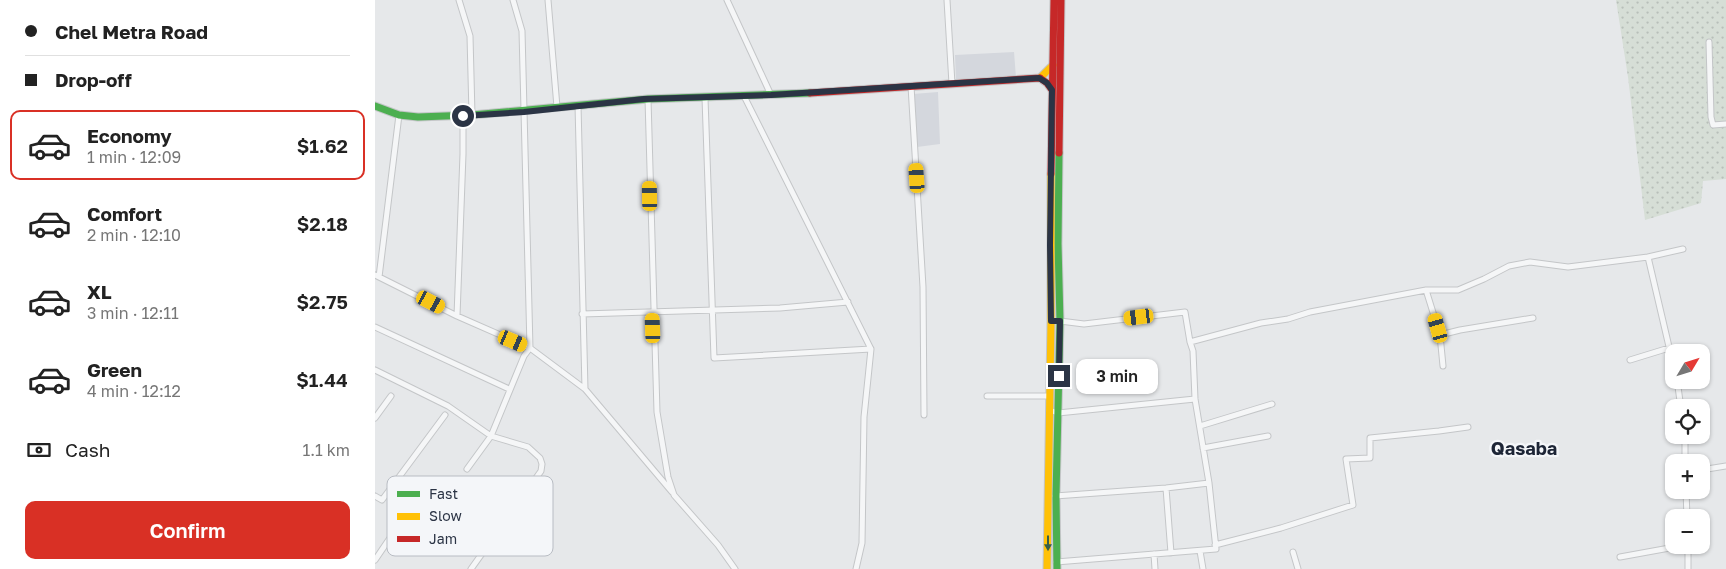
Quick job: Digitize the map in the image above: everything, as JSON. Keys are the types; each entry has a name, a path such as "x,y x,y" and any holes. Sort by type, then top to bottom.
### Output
{"main road":[{"path":"1047,566 1054,0"},
{"path":"1057,565 1061,0"},
{"path":"1039,78 1053,65"},
{"path":"375,106 399,115 419,117 463,116 524,112 648,99 771,95 1039,78 1047,83 1052,90"},
{"path":"1048,516 1056,534"}],"street":[{"path":"459,0 469,36 472,115"},
{"path":"467,469 491,436 509,389 524,356 530,348 522,31 513,0"},
{"path":"548,0 557,108"},
{"path":"727,0 771,95"},
{"path":"947,0 952,84"},
{"path":"1709,42 1711,116 1713,125 1726,124"},
{"path":"911,86 923,287 924,415"},
{"path":"744,96 871,349 864,417 861,543 856,569"},
{"path":"705,98 714,358 871,349"},
{"path":"648,99 657,412 668,477 674,495"},
{"path":"578,106 585,389"},
{"path":"399,115 377,276 457,316 530,348 585,389 674,495 704,527 735,569"},
{"path":"457,316 463,116"},
{"path":"1190,342 1261,323 1289,319 1310,312 1426,290 1458,290 1509,266 1530,262 1568,267 1648,257 1683,249"},
{"path":"1648,257 1668,344"},
{"path":"1426,290 1440,335 1443,366"},
{"path":"582,314 780,308 849,302"},
{"path":"1047,566 1216,549 1209,483 1195,399 1193,351 1185,312 1084,324 1051,321"},
{"path":"1440,335 1533,318"},
{"path":"375,327 509,389"},
{"path":"1630,360 1665,349"},
{"path":"375,370 448,406 491,436 528,447 540,458 542,464 537,476"},
{"path":"375,417 391,396"},
{"path":"987,396 1049,396"},
{"path":"1049,410 1058,413 1195,399"},
{"path":"1200,426 1272,404"},
{"path":"400,476 445,415"},
{"path":"1215,545 1281,528 1353,504 1346,459 1370,458 1370,438 1439,432 1468,427"},
{"path":"1203,448 1268,436"},
{"path":"1710,469 1726,466"},
{"path":"1048,493 1056,496 1209,483"},
{"path":"1166,488 1171,553"},
{"path":"375,496 382,500 387,493"},
{"path":"375,560 387,542"},
{"path":"1619,557 1665,549"},
{"path":"1200,551 1203,569"},
{"path":"1293,552 1298,569"},
{"path":"1154,554 1155,569"},
{"path":"1687,554 1688,569"},
{"path":"471,569 480,556"}],"shaded area":[{"path":"1616,0 1726,0 1726,179 1703,181 1701,203 1645,220 1628,77"},
{"path":"1014,52 1016,78 956,79 955,55"},
{"path":"938,92 940,144 917,147 913,94"}],"traffic: fast":[{"path":"375,106 399,115 418,117 472,115 648,99 810,93"},
{"path":"1057,569 1056,496 1060,321 1058,244 1059,153"}],"traffic: slow":[{"path":"1040,78 1053,65"},
{"path":"1047,569 1051,174"}],"traffic: jam":[{"path":"1051,174 1054,0"},
{"path":"1059,153 1061,0"},
{"path":"1040,78 1052,90"},
{"path":"810,93 1040,78"}],"district":[{"name":"Qasaba","path":"1524,449"}],"route":[{"path":"463,116 524,112 526,110 644,99 771,95 1039,78 1047,83 1052,90 1051,321 1060,321 1059,376"}]}
